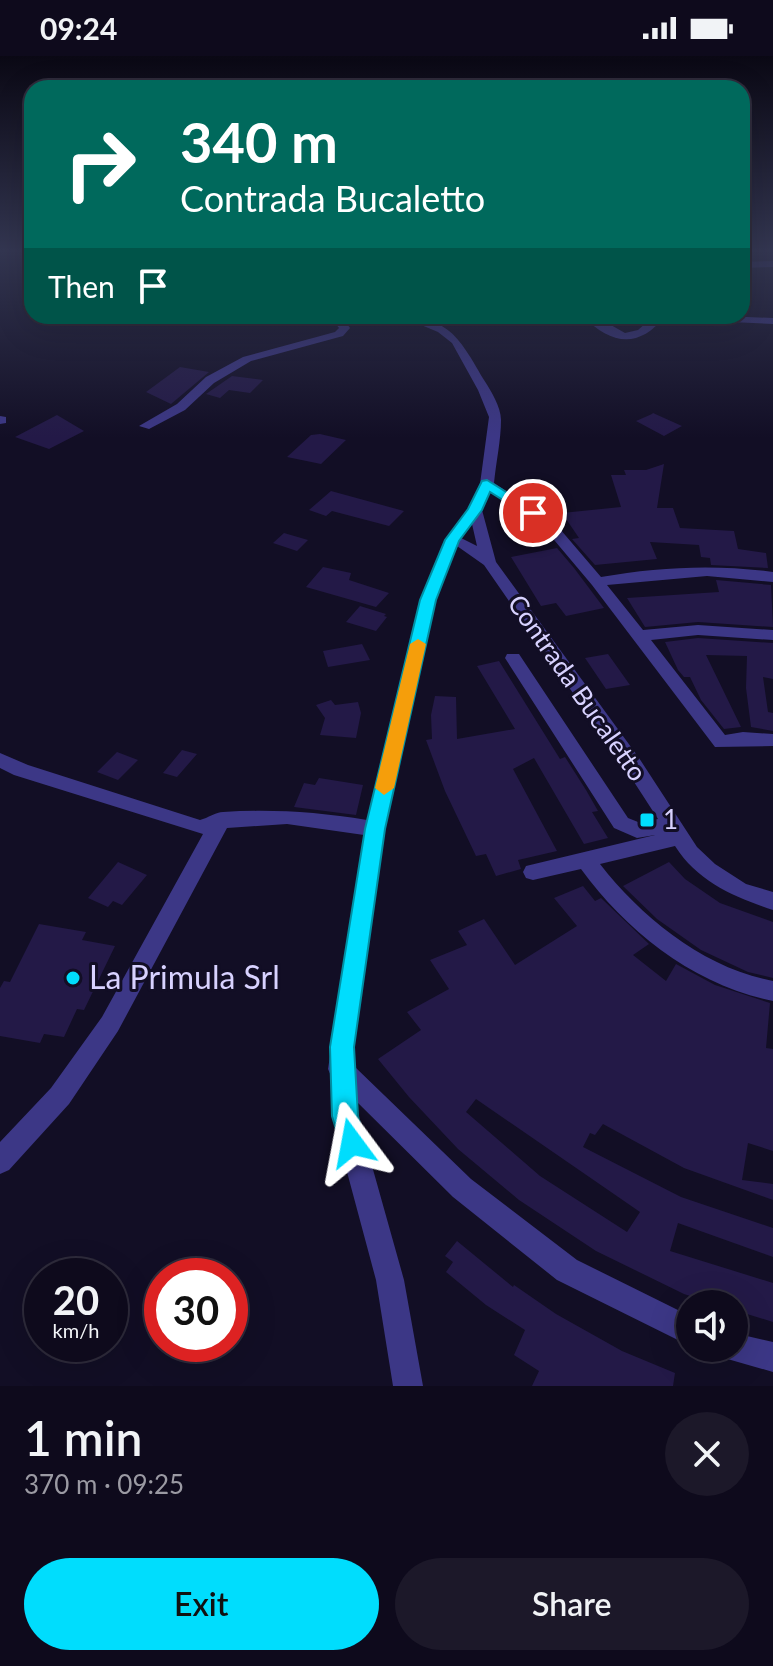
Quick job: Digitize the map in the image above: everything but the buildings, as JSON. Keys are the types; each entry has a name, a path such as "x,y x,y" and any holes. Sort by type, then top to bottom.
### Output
{"street":[{"path":"750,320 773,321"},
{"path":"145,426 181,407 210,380 247,359 339,334 345,328 344,324"},
{"path":"408,1386 390,1280 345,1116 340,1069 375,829 428,600 452,540 475,510 487,484 495,417 484,390 456,341 428,324"},
{"path":"598,324 609,332 630,338 638,337 652,324"},
{"path":"487,484 549,525 721,742 743,738 773,740"},
{"path":"475,510 489,562"},
{"path":"452,540 467,545 489,562"},
{"name":"Contrada Bucaletto","path":"489,562 632,763 690,853 715,875 739,890 773,901"},
{"path":"597,582 684,573 773,577"},
{"path":"639,636 698,630 773,635"},
{"path":"513,658 621,823 637,830 674,831"},
{"path":"0,760 21,770 200,828 222,819 290,816 375,829"},
{"path":"0,1161 60,1096 110,1024 222,819"},
{"path":"533,872 674,831"},
{"path":"585,859 609,894 640,925 711,969 773,991"},
{"path":"340,1069 462,1188 567,1270 676,1324"},
{"path":"748,1351 773,1357"}],"slow traffic":[{"path":"384,788 418,644"}],"place":[{"name":"1","path":"647,820"},
{"name":"La Primula Srl","path":"73,978"}],"route":[{"path":"352,1143 345,1116 340,1069 342,1047 375,829 428,600 452,540 475,510 487,484 533,513"}]}
